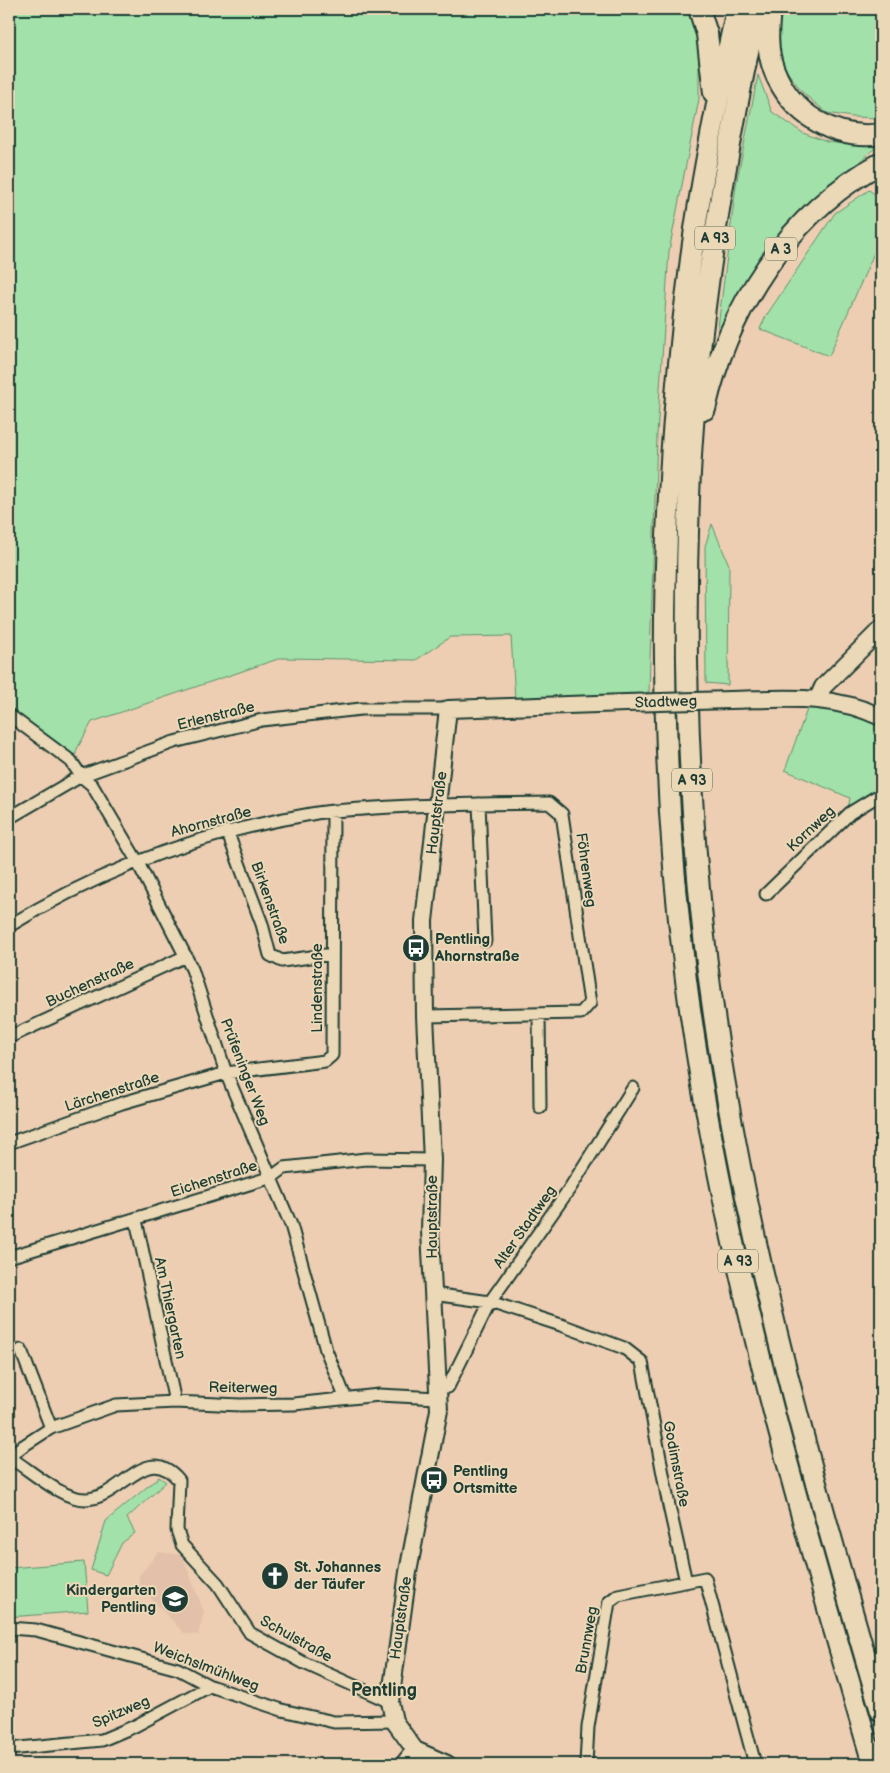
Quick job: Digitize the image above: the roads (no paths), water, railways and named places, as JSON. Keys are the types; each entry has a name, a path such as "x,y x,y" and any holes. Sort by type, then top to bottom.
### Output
{"highway":[{"name":"A 93","path":"699,9 707,34 716,109"},
{"name":"A 93","path":"737,9 716,109 696,226 687,294 669,497 667,693 672,846 686,980 701,1073 718,1167 752,1330 798,1508 873,1764"},
{"name":"A 93","path":"757,9 737,99 722,191 702,344 690,470 687,574 689,726 697,863 723,1076 752,1224 776,1334 820,1502 881,1711"},
{"path":"770,9 767,34 774,70 784,90 798,107 812,120 836,131 858,136 881,134"},
{"name":"A 3","path":"690,470 718,361 747,297 768,264 810,217 839,190 881,163"}],"street":[{"path":"818,698 823,687 881,628"},
{"name":"Stadtweg","path":"448,709 818,698 856,706 881,717"},
{"name":"Erlenstraße","path":"9,818 81,776 174,742 262,720 361,709 448,709"},
{"name":"Hauptstraße","path":"394,1721 390,1702 408,1572 427,1469 437,1432 443,1393 433,1294 430,1231 432,1160 425,1016 424,917 448,709"},
{"name":"Prüfeninger Weg","path":"9,715 71,761 81,776 92,785 137,861 186,956 226,1072 291,1225 326,1350 345,1397"},
{"name":"Kornweg","path":"766,894 850,813 881,794"},
{"name":"Föhrenweg","path":"425,1016 581,1013 590,1002 562,814 549,803 438,804"},
{"name":"Ahornstraße","path":"9,926 81,887 137,861 177,846 227,831 333,811 438,804"},
{"path":"479,804 485,941"},
{"name":"Lindenstraße","path":"226,1072 325,1061 332,1054 333,811"},
{"name":"Birkenstraße","path":"227,831 262,924 270,955 282,961 332,954"},
{"name":"Buchenstraße","path":"9,1031 14,1035 186,956"},
{"path":"539,1014 540,1106"},
{"name":"Lärchenstraße","path":"9,1143 122,1103 226,1072"},
{"name":"Alter Stadtweg","path":"443,1393 490,1302 570,1188 633,1088"},
{"name":"Eichenstraße","path":"9,1258 272,1177 284,1168 366,1160 432,1160"},
{"name":"Am Thiergarten","path":"136,1220 175,1402"},
{"name":"Godimstraße","path":"433,1294 490,1302 624,1348 642,1362 668,1506 686,1582"},
{"path":"21,1350 51,1428"},
{"name":"Reiterweg","path":"10,1459 20,1448 51,1428 116,1405 175,1402 240,1405 294,1404 345,1397 443,1393"},
{"name":"Schulstraße","path":"10,1459 72,1498 88,1499 105,1494 142,1469 156,1465 171,1471 179,1480 177,1530 182,1545 218,1584 250,1633 304,1663 390,1702"},
{"path":"686,1582 705,1578 754,1764"},
{"name":"Brunnweg","path":"586,1764 588,1727 609,1602 618,1595 686,1582"},
{"name":"Weichslmühlweg","path":"9,1628 36,1630 178,1669 210,1686 282,1710 334,1722 394,1721"},
{"name":"Spitzweg","path":"9,1749 102,1740 135,1726 210,1686"},
{"path":"394,1721 415,1750 447,1764"},
{"path":"404,1764 415,1750"}],"place":[{"name":"Pentling Ahornstraße","path":"416,948"},
{"name":"Pentling Ortsmitte","path":"434,1480"},
{"name":"St. Johannes der Täufer","path":"275,1576"},
{"name":"Kindergarten Pentling","path":"175,1599"}],"district":[{"name":"Pentling","path":"384,1690"}]}
